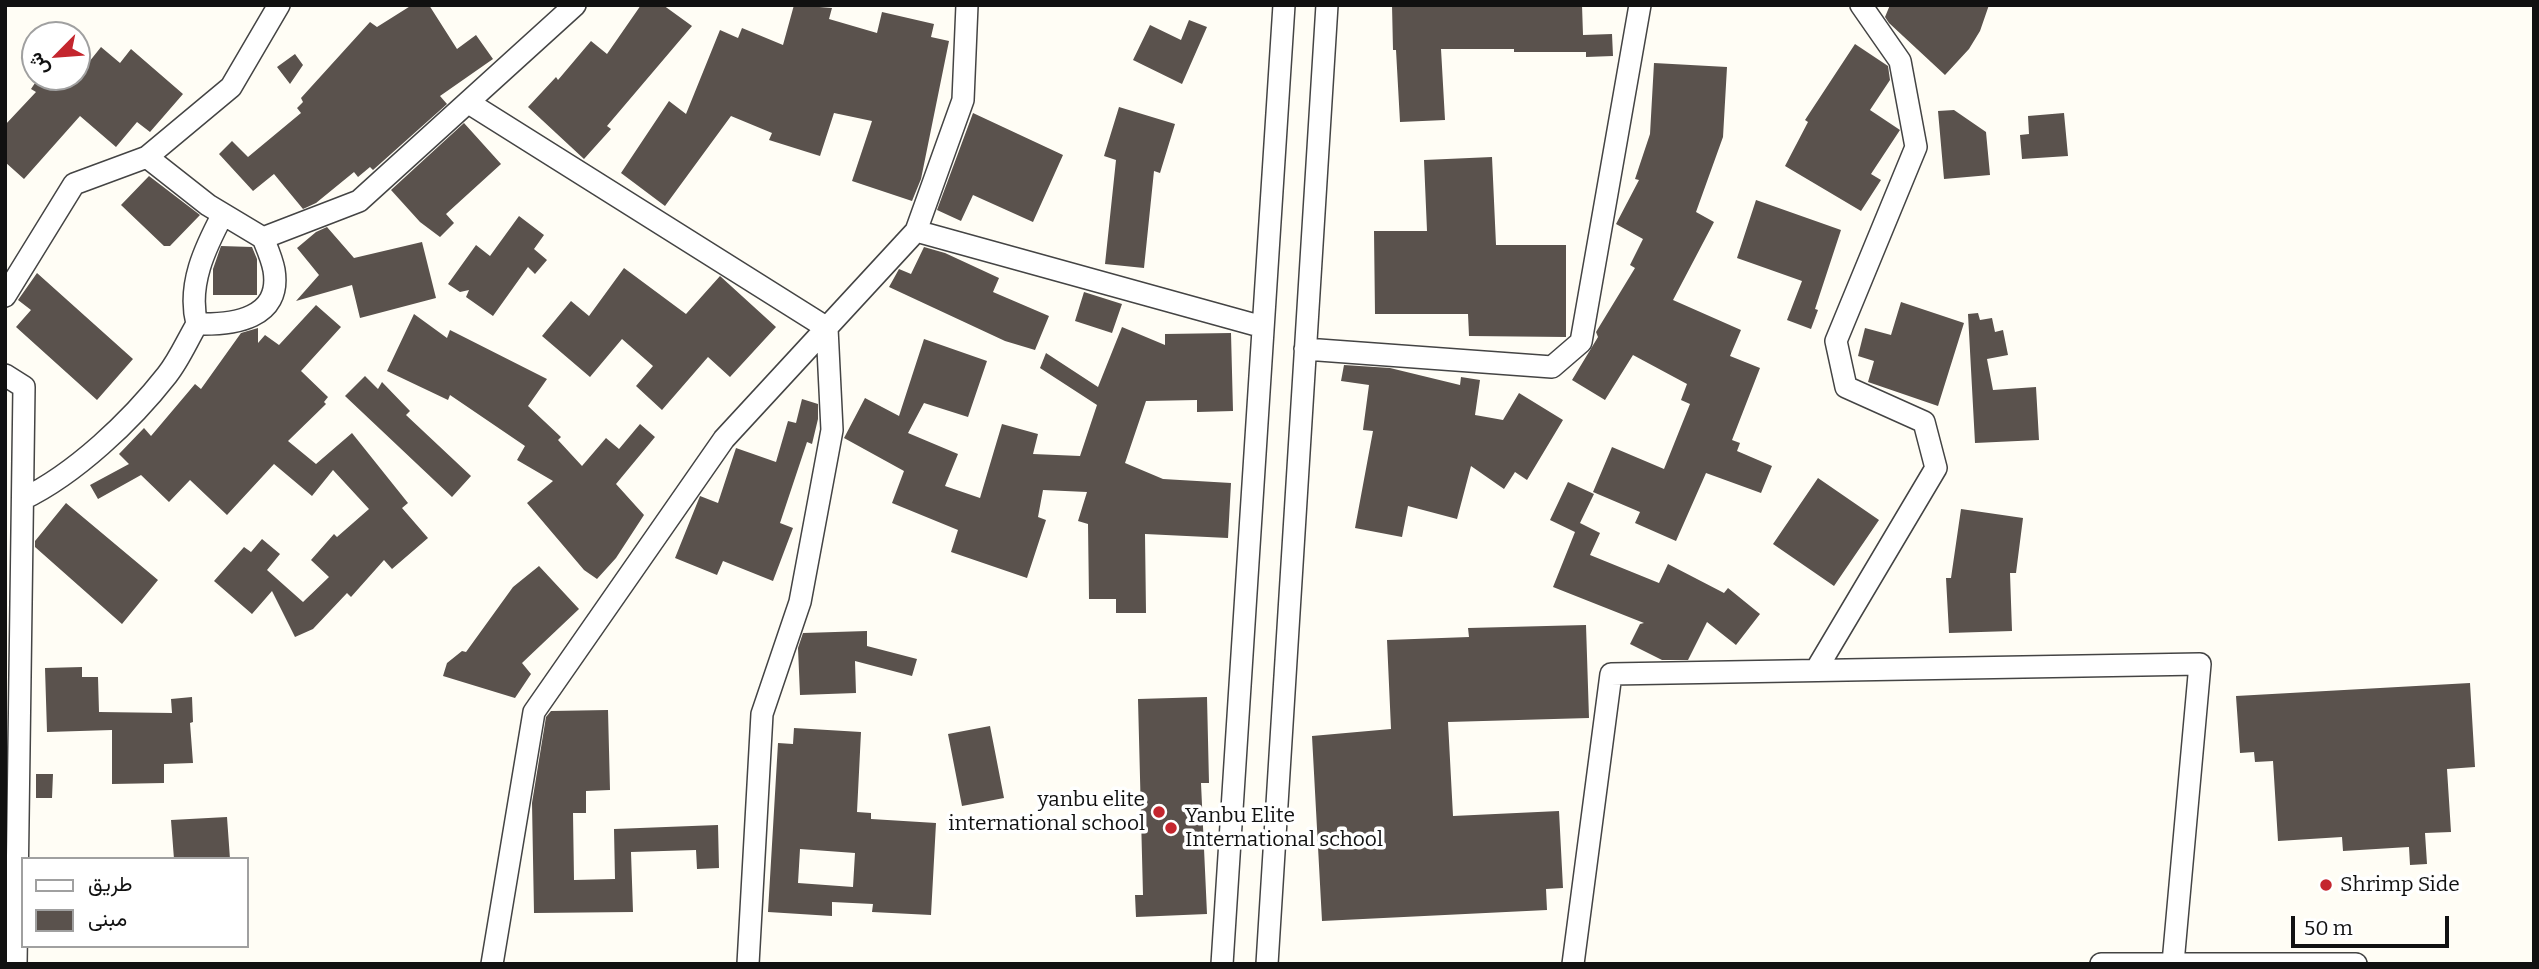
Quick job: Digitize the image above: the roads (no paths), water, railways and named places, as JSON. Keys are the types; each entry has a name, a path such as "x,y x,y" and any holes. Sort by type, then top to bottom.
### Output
{"street":[{"path":"5,296 74,184 147,157 231,87 279,5"},
{"path":"263,238 359,201 575,5"},
{"path":"492,964 534,712 724,439 916,231 963,100 967,5"},
{"path":"1222,964 1284,5"},
{"path":"1267,964 1327,5"},
{"path":"1306,349 1552,367 1581,342 1640,5"},
{"path":"1816,670 1936,468 1924,422 1846,387 1836,341 1916,147 1899,61 1861,5"},
{"path":"469,103 827,328"},
{"path":"147,157 223,214 263,238 275,271 271,295 262,309 237,323 197,324"},
{"path":"23,499 52,485 131,416 168,374 197,324 193,305 203,251 223,214"},
{"path":"916,231 1263,327"},
{"path":"748,964 762,714 800,602 832,430 827,328"},
{"path":"5,375 24,387 16,964"},
{"path":"1573,964 1611,674 2200,664 2173,964"},
{"path":"2101,964 2356,964"}],"place":[{"name":"yanbu elite international school","path":"1159,812"},
{"name":"Yanbu Elite International school","path":"1171,828"},
{"name":"Shrimp Side","path":"2326,885"}]}
